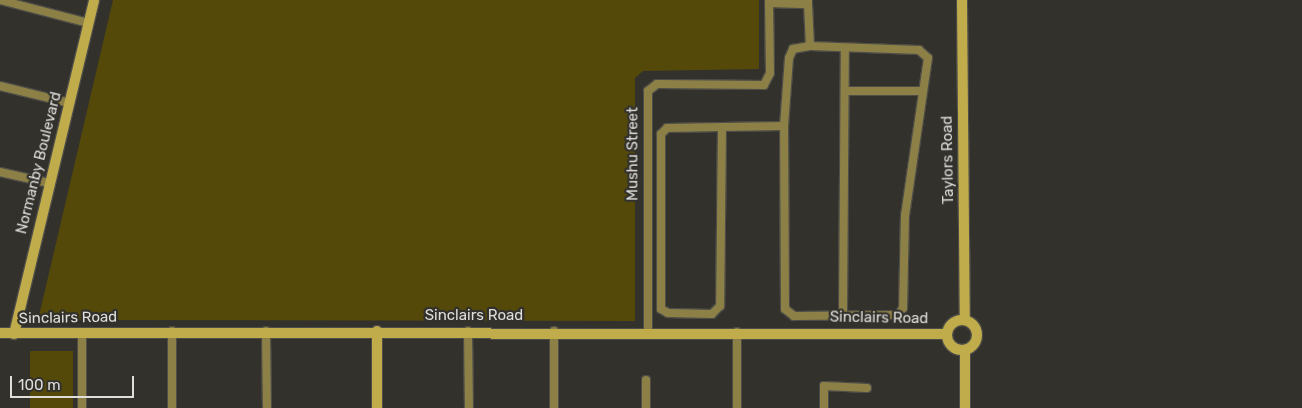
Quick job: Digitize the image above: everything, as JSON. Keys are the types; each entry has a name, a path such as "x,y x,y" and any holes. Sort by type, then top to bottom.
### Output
{"street":[{"path":"0,0 88,23"},
{"name":"Normanby Boulevard","path":"14,334 94,0"},
{"name":"Taylors Road","path":"962,0 964,320"},
{"path":"770,2 808,2 810,46"},
{"name":"Mushu Street","path":"648,331 648,92 657,84 764,85 770,73 770,2"},
{"path":"810,46 924,50 928,63 922,92 904,228 904,308 893,315 794,316 784,309 784,126 790,53 810,46"},
{"path":"843,316 845,48"},
{"path":"0,86 69,103"},
{"path":"846,91 922,92"},
{"path":"722,127 720,306 712,314 668,313 661,309 661,134 667,128 722,127 784,126"},
{"path":"0,172 49,182"},
{"path":"965,350 954,348 947,334 951,325 964,320 972,324 978,336 965,350 965,408"},
{"path":"172,331 172,408"},
{"path":"266,331 266,408"},
{"path":"377,331 377,408"},
{"path":"468,331 468,408"},
{"path":"554,331 554,408"},
{"name":"Sinclairs Road","path":"0,333 648,331 947,334"},
{"path":"737,332 737,408"},
{"path":"82,333 82,408"},
{"path":"646,380 646,408"},
{"path":"824,408 824,386 867,388"}],"shaded area":[{"path":"113,0 759,0 759,69 643,71 635,78 635,321 38,320"},
{"path":"30,351 73,351 73,408 30,408"}]}
